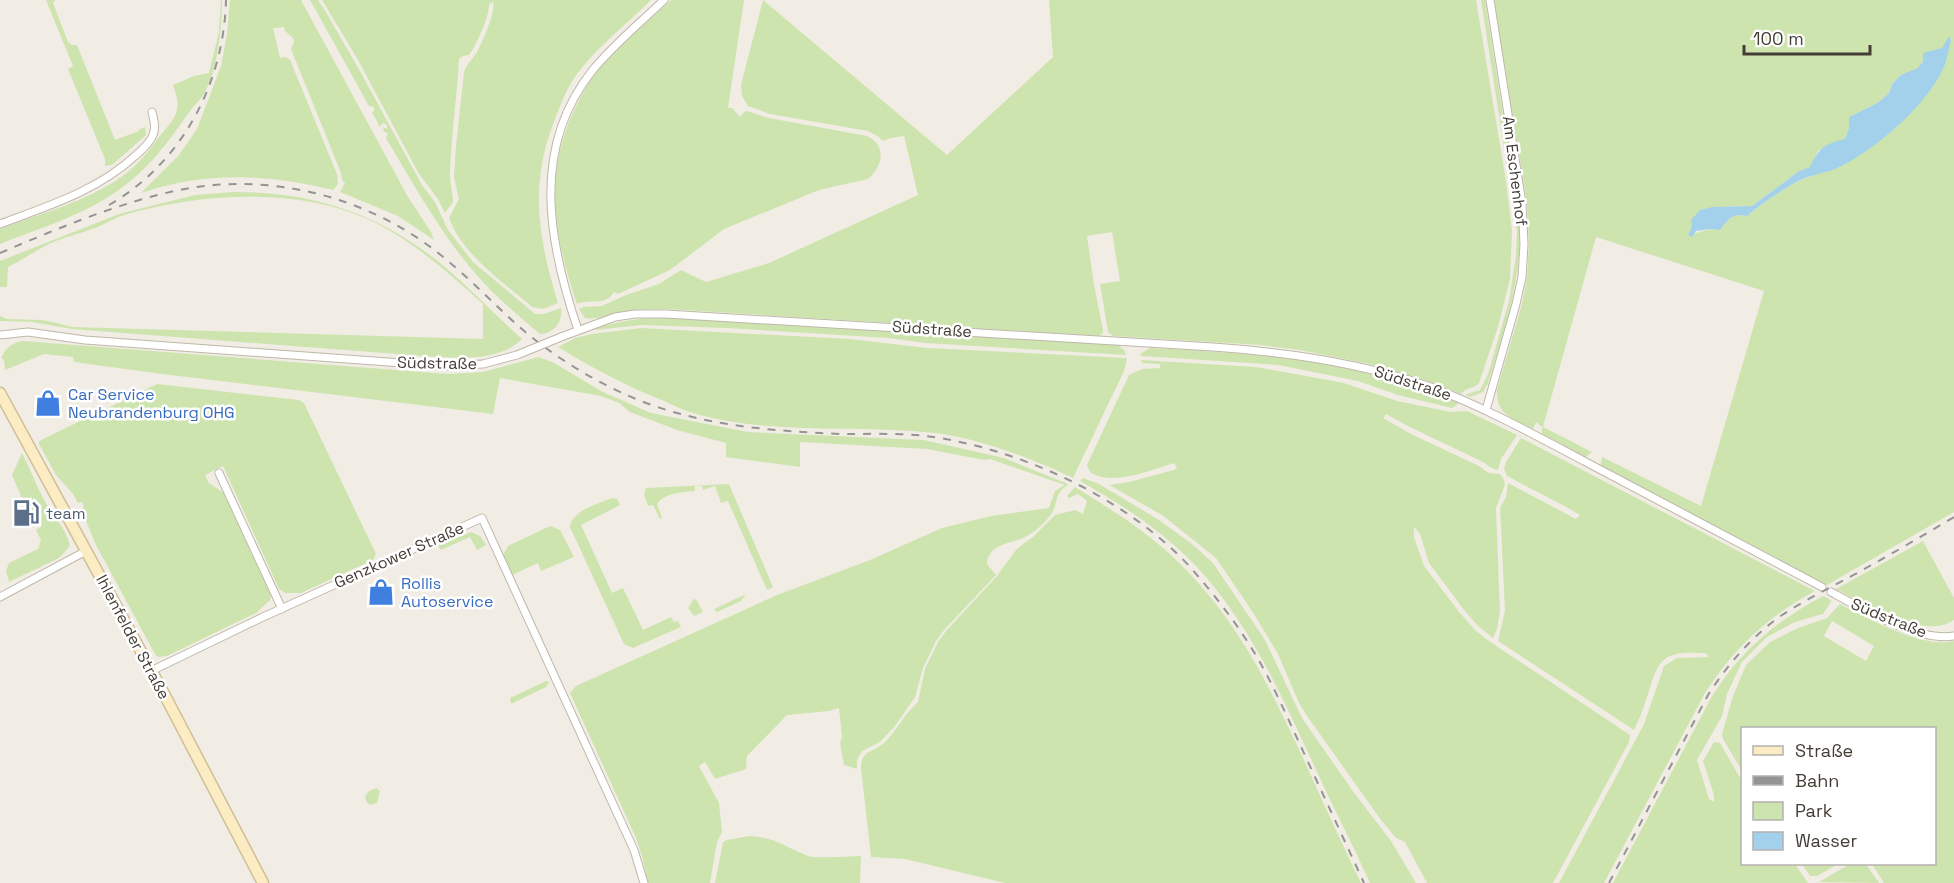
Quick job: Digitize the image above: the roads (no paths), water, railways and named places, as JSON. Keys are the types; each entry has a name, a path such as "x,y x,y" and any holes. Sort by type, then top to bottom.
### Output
{"main road":[{"name":"Ihlenfelder Straße","path":"0,393 263,883"}],"street":[{"path":"578,330 555,250 552,227 550,184 556,144 578,91 591,72 664,0"},
{"name":"Am Eschenhof","path":"1486,410 1516,304 1522,277 1524,244 1522,203 1490,0"},
{"path":"0,225 76,195 125,164 144,148 152,137 155,126 152,112"},
{"name":"Südstraße","path":"0,335 28,332 85,340 443,366 483,364 517,355 578,330 615,318 635,314 666,314 1260,350 1301,355 1372,370 1426,386 1486,410 1822,587"},
{"path":"219,473 282,609"},
{"name":"Genzkower Straße","path":"151,671 482,518 634,850 644,883"},
{"path":"0,597 86,551"},
{"name":"Südstraße","path":"1830,592 1907,629 1932,636 1953,634"}],"water":[{"path":"1949,36 1951,41 1946,60 1934,85 1910,114 1881,140 1835,169 1804,178 1793,184 1747,216 1731,217 1720,230 1696,231 1692,237 1688,235 1692,226 1691,220 1700,210 1712,207 1752,206 1799,171 1810,167 1823,148 1845,139 1849,128 1849,117 1879,102 1889,93 1892,84 1901,75 1918,68 1923,61 1923,53 1942,48"}],"railway":[{"path":"109,205 135,188 158,167 178,144 194,118 217,61 226,0"},
{"path":"0,253 94,215 142,199 190,188 225,184 259,185 327,196 391,222 421,240 448,261 543,346 588,376 636,399 686,415 737,426 815,433 915,435 961,442 998,452 1069,480 1104,499 1165,543 1191,568 1228,613 1268,676 1364,883"},
{"path":"1609,883 1708,695 1722,674 1747,646 1765,628 1792,609 1954,517"}],"place":[{"name":"Car Service Neubrandenburg OHG","path":"48,403"},
{"name":"team","path":"26,513"},
{"name":"Rollis Autoservice","path":"381,592"}]}
